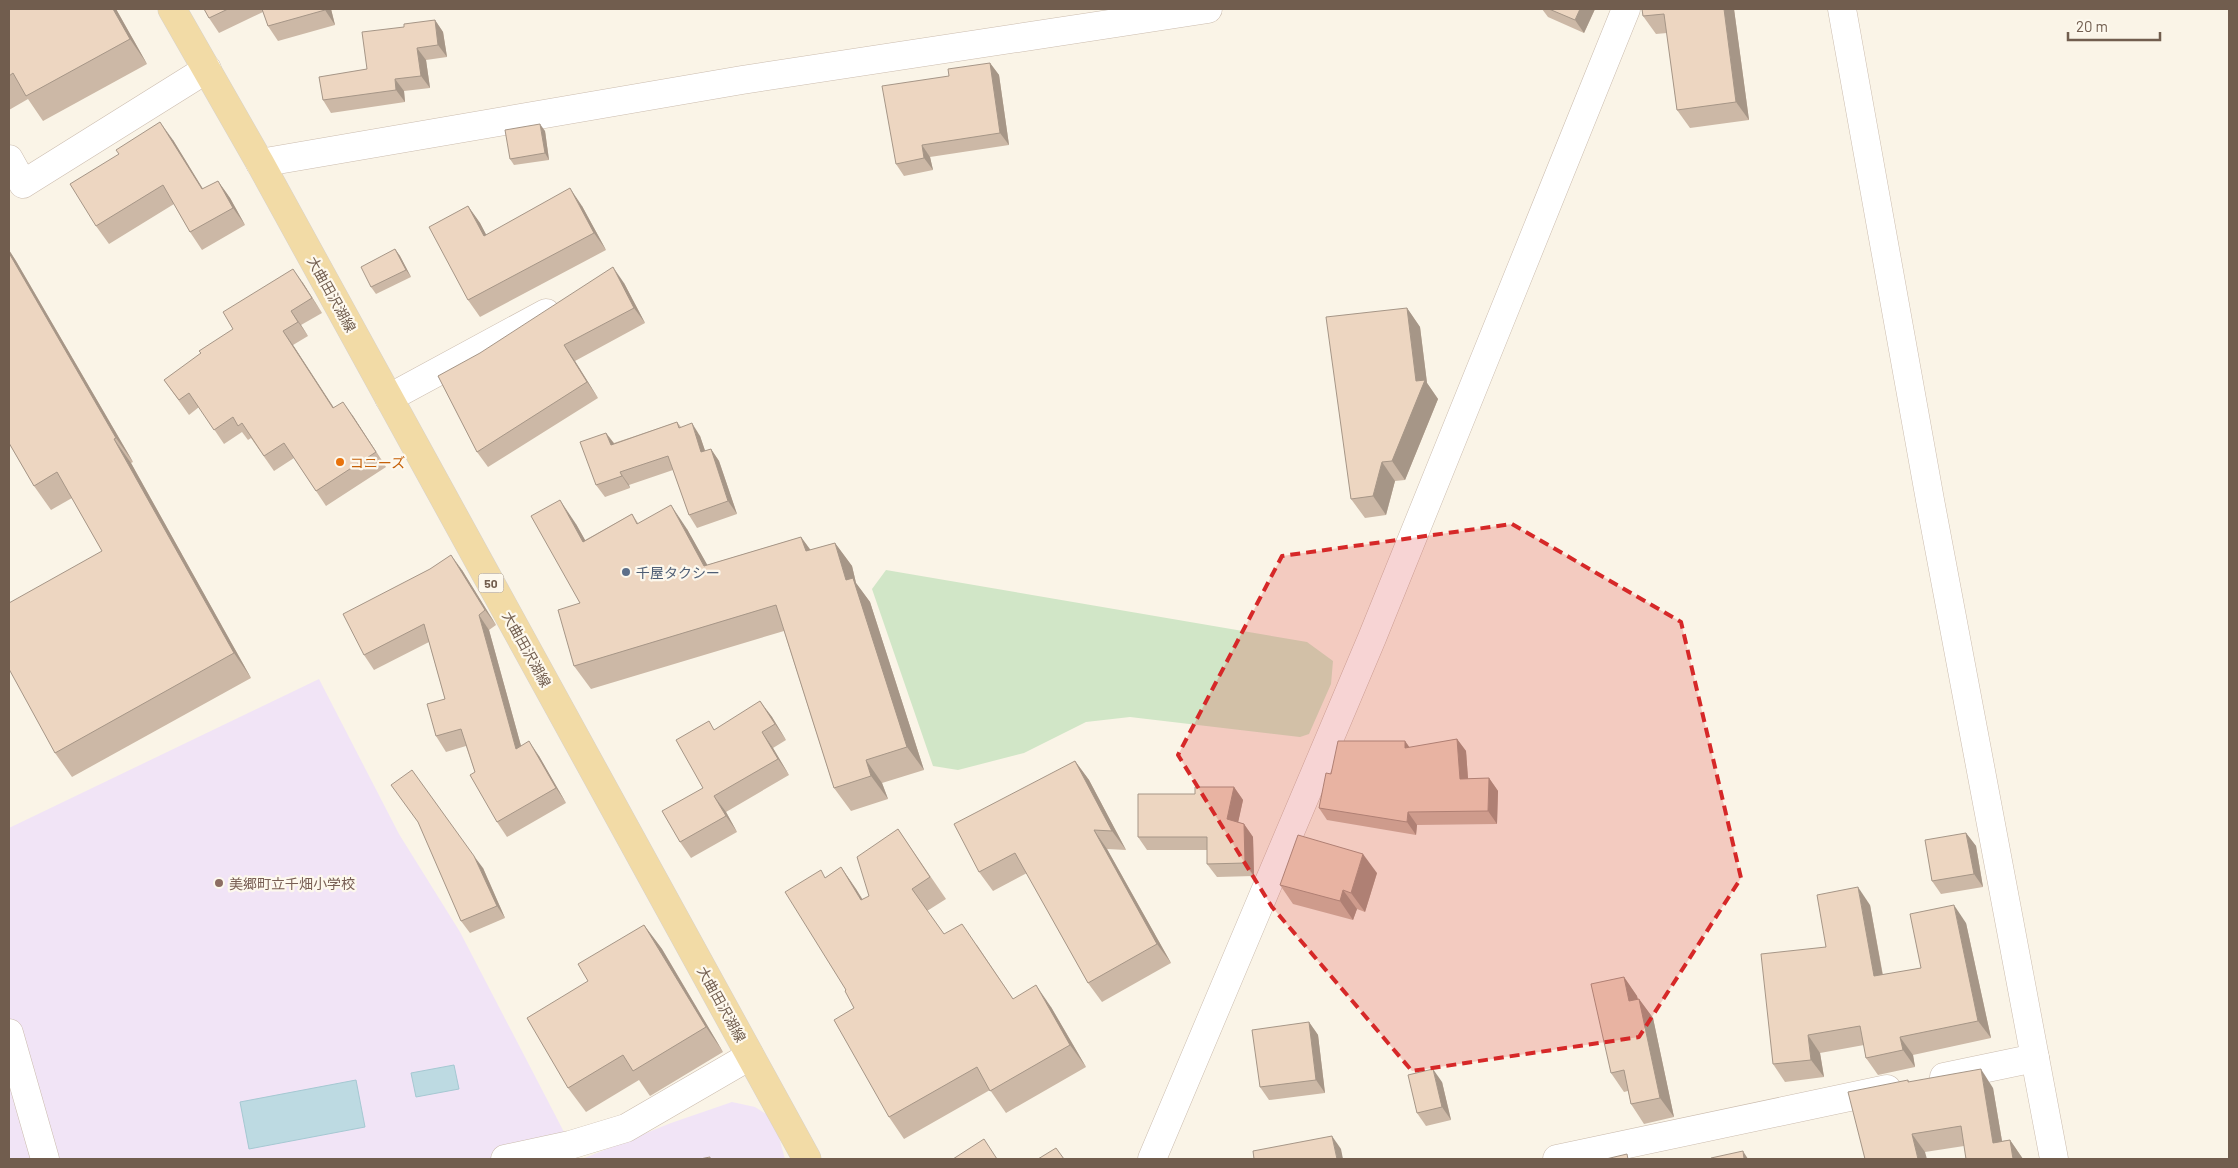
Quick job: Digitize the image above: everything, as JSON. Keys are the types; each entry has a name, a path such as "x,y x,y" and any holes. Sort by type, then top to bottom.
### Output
{"main road":[{"name":"大曲田沢湖線","path":"172,9 260,163 807,1159"}],"street":[{"path":"260,163 742,80 1208,9"},
{"path":"1152,1159 1372,638 1626,9"},
{"path":"1842,9 1930,500 2054,1159"},
{"path":"9,159 23,184 206,69"},
{"path":"389,398 546,313"},
{"path":"9,1033 45,1159"},
{"path":"506,1159 570,1145 626,1128 750,1056"},
{"path":"1557,1159 2035,1058"}],"highlighted area":[{"path":"1512,524 1681,622 1741,878 1639,1037 1412,1071 1272,907 1178,755 1282,556"}],"shaded area":[{"name":"美郷町立千畑小学校","path":"319,679 399,834 460,932 578,1159 9,1159 9,828"},
{"path":"732,1102 755,1107 774,1119 785,1159 582,1159 671,1123"}],"green space":[{"path":"886,570 1307,642 1333,661 1331,684 1309,734 1300,737 1130,717 1086,722 1024,753 958,770 933,766 872,589"}],"water":[{"path":"454,1065 459,1089 416,1097 411,1073"},
{"path":"356,1080 365,1127 249,1149 240,1102"}],"building":[{"path":"9,9 113,9 130,39 26,96 13,73 9,76"},
{"path":"204,9 228,9 209,18"},
{"path":"262,9 324,9 325,10 268,26"},
{"path":"1549,9 1580,9 1575,20"},
{"path":"1642,9 1724,9 1736,102 1677,110 1664,14 1643,16"},
{"path":"435,20 438,45 417,48 421,76 395,79 396,90 323,100 319,77 367,69 362,32 404,27 404,24"},
{"path":"990,63 1000,133 922,145 924,158 896,164 882,86 949,76 948,69"},
{"path":"160,122 202,189 218,181 233,208 190,232 163,185 96,226 70,184 119,154 116,150"},
{"path":"540,124 545,153 510,159 505,130"},
{"path":"570,188 594,233 468,300 429,227 468,206 484,236"},
{"path":"395,249 406,270 371,287 361,267"},
{"path":"9,253 116,438 114,439 234,653 55,753 9,669 9,603 102,551 57,472 34,486 9,443"},
{"path":"613,267 634,308 564,345 587,382 477,452 438,376 480,353"},
{"path":"293,269 312,298 291,311 298,322 283,331 333,408 343,402 376,452 316,491 284,443 264,456 242,423 238,426 233,417 214,430 189,393 179,400 164,380 201,353 199,351 233,329 223,312"},
{"path":"1407,308 1416,381 1425,380 1392,461 1382,462 1373,496 1351,499 1326,317"},
{"path":"677,422 679,428 692,423 701,452 711,449 728,501 689,515 668,456 620,472 622,476 596,485 580,442 606,433 611,445"},
{"path":"560,500 583,542 632,514 637,524 671,505 704,566 801,537 806,551 835,543 846,580 853,578 907,747 866,760 871,776 834,788 776,605 574,666 558,610 580,603 531,516"},
{"path":"451,555 485,610 479,615 516,749 529,741 556,788 497,822 470,775 475,772 461,729 436,736 427,704 445,699 424,624 364,655 343,614 430,569"},
{"path":"760,701 775,724 762,732 778,759 714,796 726,816 680,842 662,811 703,788 676,740 709,721 714,730"},
{"path":"1457,739 1460,779 1489,778 1488,811 1408,812 1407,822 1319,808 1326,773 1331,774 1338,741 1405,741 1405,748"},
{"path":"1075,761 1112,831 1094,830 1157,944 1088,983 1015,853 979,872 954,824"},
{"path":"412,770 474,856 497,906 461,921 418,822 391,785"},
{"path":"1195,787 1234,787 1227,819 1244,824 1245,863 1207,864 1207,837 1138,837 1138,794 1195,794"},
{"path":"898,829 930,877 912,889 944,934 962,924 1013,999 1036,985 1070,1045 990,1091 977,1067 889,1117 834,1020 854,1008 846,990 785,892 821,870 825,878 841,867 861,900 869,896 857,857"},
{"path":"1966,833 1974,874 1932,881 1925,840"},
{"path":"1298,835 1363,854 1351,893 1343,890 1340,901 1280,885"},
{"path":"1858,887 1874,976 1921,968 1910,914 1954,905 1978,1021 1900,1037 1903,1050 1866,1058 1860,1026 1808,1035 1811,1060 1773,1064 1761,954 1826,947 1817,895"},
{"path":"644,925 706,1027 633,1071 623,1055 568,1088 527,1018 588,981 578,964"},
{"path":"1624,977 1629,1001 1639,999 1660,1098 1631,1104 1624,1070 1611,1073 1591,984"},
{"path":"1309,1022 1316,1080 1260,1087 1252,1030"},
{"path":"1433,1069 1442,1107 1417,1113 1408,1075"},
{"path":"1981,1069 1993,1143 2010,1140 2013,1159 1966,1159 1961,1126 1912,1134 1918,1159 1865,1159 1848,1092 1908,1080 1908,1082"},
{"path":"1332,1136 1337,1159 1254,1159 1253,1151"},
{"path":"984,1139 997,1159 953,1159"},
{"path":"1056,1148 1064,1159 1038,1159"},
{"path":"1743,1151 1744,1159 1711,1159 1711,1158"},
{"path":"1627,1154 1628,1159 1606,1159"}],"place":[{"name":"コニーズ","path":"340,462"},
{"name":"千屋タクシー","path":"626,572"},
{"name":"美郷町立千畑小学校","path":"219,883"}]}
